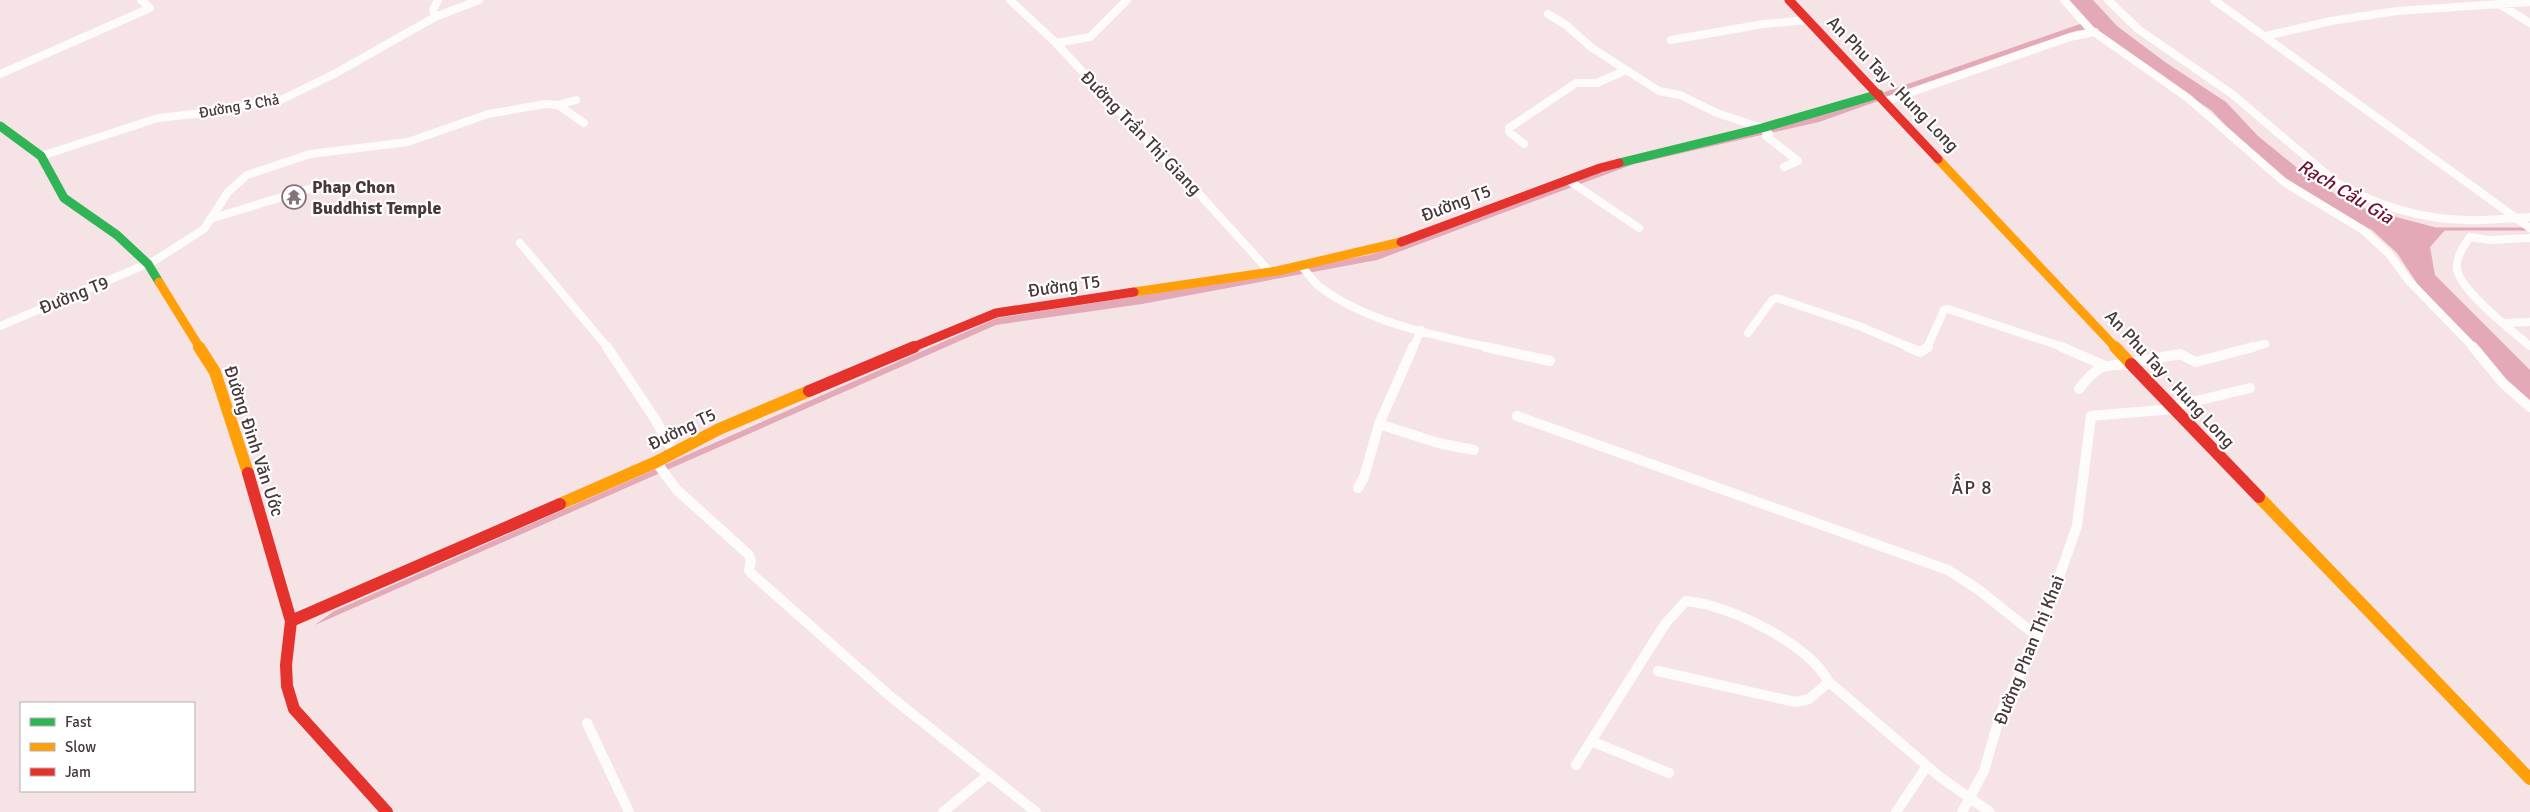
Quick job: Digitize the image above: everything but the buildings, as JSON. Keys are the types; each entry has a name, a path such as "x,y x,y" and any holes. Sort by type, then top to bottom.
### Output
{"street":[{"path":"0,74 150,8 142,0"},
{"path":"434,17 433,10 438,0"},
{"name":"Đường 3 Chả","path":"41,156 158,118 212,112 283,99 336,73 434,17 479,0"},
{"name":"Đường Trần Thị Giang","path":"1010,0 1056,43 1152,147 1182,175 1268,271"},
{"path":"1056,43 1090,37 1127,0"},
{"name":"An Phu Tay - Hung Long","path":"1788,0 1883,98 2172,408 2342,580 2530,779"},
{"path":"2064,0 2093,31 2188,98 2284,182 2363,230 2389,254 2409,281 2460,333 2503,383 2530,407"},
{"path":"2108,0 2144,34 2232,94 2337,183 2352,193 2372,201 2461,223 2530,217"},
{"path":"2214,0 2530,228"},
{"path":"2495,0 2530,23"},
{"path":"2266,36 2310,24 2353,16 2443,6 2502,6 2530,2"},
{"path":"1548,14 1560,21 1592,48 1665,94 1680,95 1718,113 1765,131 1766,136 1798,161 1784,167"},
{"path":"1672,40 1764,24 1808,20"},
{"path":"1883,98 2093,31"},
{"path":"1524,144 1509,132 1509,128 1576,83 1597,83 1626,70"},
{"name":"Đường T5","path":"292,621 657,463 719,429 996,313 1079,302 1268,271 1303,269 1397,244 1573,183 1643,156 1765,131 1883,98"},
{"path":"213,218 228,192 243,177 288,160 320,151 397,144 425,137 488,114 546,104 558,105 576,100"},
{"path":"558,105 584,123"},
{"name":"Đường Đinh Văn Ước","path":"0,126 41,156 64,198 117,235 148,264 215,372 245,462 253,496 292,621 286,665 287,686 294,708 362,781 387,812"},
{"path":"1573,183 1639,228"},
{"path":"213,218 325,184"},
{"name":"Đường T9","path":"0,326 148,264 197,234 213,218"},
{"path":"2461,223 2470,237 2489,240 2530,238"},
{"path":"2470,237 2462,248 2456,264 2457,274 2464,284 2530,346"},
{"path":"520,243 599,335 655,419 668,446 674,453"},
{"path":"1303,269 1345,304 1365,313 1421,330 1550,360"},
{"path":"1748,333 1772,300 1777,298 1858,326 1920,352 1927,349 1939,319 1944,310 1948,309 2068,349 2103,365 2131,364 2180,354 2196,362 2265,344"},
{"path":"2504,323 2530,322"},
{"path":"1358,488 1364,477 1379,424 1421,330"},
{"path":"2080,389 2091,374 2103,365"},
{"path":"2172,408 2250,388"},
{"name":"Đường Phan Thị Khai","path":"1962,812 1984,771 2001,712 2038,637 2077,526 2091,416 2172,408"},
{"path":"1517,416 1948,570 1979,590 2038,637"},
{"path":"1379,424 1438,443 1474,450"},
{"path":"657,463 677,490 748,555 751,561 749,570 779,599 988,775 1036,812"},
{"path":"1576,765 1665,624 1686,601 1704,602 1785,642 1815,662 1829,682 1928,766 1990,812"},
{"path":"1658,671 1672,676 1795,702 1809,699 1829,682"},
{"path":"587,723 629,812"},
{"path":"1591,741 1669,773"},
{"path":"1896,812 1928,766"},
{"path":"943,812 988,775"}],"shaded area":[{"path":"2067,0 2093,0 2117,26 2165,62 2226,102 2258,136 2312,180 2355,206 2445,230 2430,247 2435,275 2530,370 2530,404 2516,392 2483,351 2422,291 2397,253 2372,230 2319,203 2289,182 2248,149 2211,110 2152,72 2094,28 2076,31 1819,122 1634,164 1377,260 1142,304 996,325 315,625 334,611 997,318 1246,279 1369,255 1405,244 1608,168 1856,102 2086,22"}],"waterway":[{"path":"2437,229 2528,229"}],"traffic: fast":[{"path":"1619,163 1762,128 1879,94"},
{"path":"0,126 41,156 64,198 117,235 148,264 159,282"}],"traffic: slow":[{"path":"1938,159 2131,364"},
{"path":"1134,292 1277,271 1401,242"},
{"path":"159,282 215,372 248,473"},
{"path":"560,504 656,462 719,429 809,391"},
{"path":"2259,497 2530,779"}],"traffic: jam":[{"path":"1789,0 1938,159"},
{"path":"1401,242 1600,168 1619,163"},
{"path":"809,391 996,313 1134,292"},
{"path":"2131,364 2259,497"},
{"path":"248,473 291,621 286,665 287,686 294,709 387,812"},
{"path":"291,621 560,504"}],"place":[{"name":"Phap Chon Buddhist Temple","path":"294,197"}],"district":[{"name":"ẤP 8","path":"1972,487"}],"water label":[{"name":"Rạch Cầu Gia","path":"2346,191"}]}
